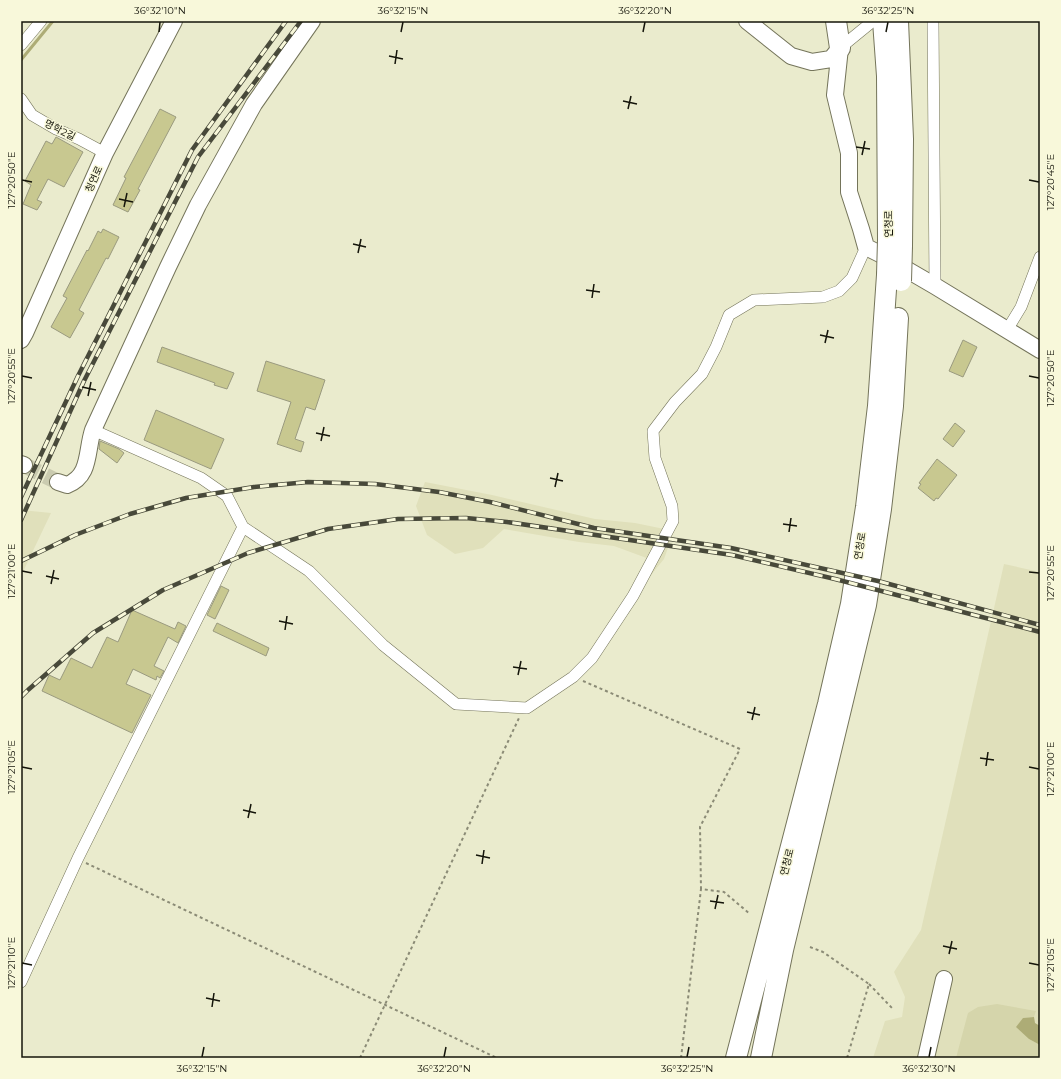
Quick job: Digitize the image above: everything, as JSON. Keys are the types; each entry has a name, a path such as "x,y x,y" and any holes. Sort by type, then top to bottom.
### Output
{"highway":[{"path":"836,21 840,48"},
{"name":"연청로","path":"761,1058 783,950 866,605 881,509 893,406 895,243 887,83 887,23"},
{"name":"연청로","path":"736,1058 828,704 851,604 866,507 894,278"},
{"path":"755,1058 783,950"}],"street":[{"path":"21,45 41,21"},
{"name":"청연로","path":"21,340 105,153 174,21"},
{"path":"58,482 67,485 74,482 81,475 86,466 90,438 93,430 198,205 254,104 312,21"},
{"path":"748,21 791,56 812,62 831,59 840,48 887,23"},
{"path":"933,21 935,286"},
{"path":"93,430 201,478 227,496 243,527 309,571 383,645 456,704 527,708 573,677 592,658 632,596 672,521 672,506 655,458 653,431 675,402 702,374 716,347 729,315 754,300 823,297 840,291 852,278 866,248 849,192 849,153 835,96 840,48"},
{"name":"명학2길","path":"21,100 32,115 56,129 105,153"},
{"path":"866,248 880,254 935,286 1040,350"},
{"path":"1007,330 1021,307 1040,257"},
{"path":"21,982 78,858 243,527"},
{"path":"926,1058 944,979"}],"path":[{"path":"573,677 740,749 700,827 701,889 681,1058"},
{"path":"360,1058 519,718 527,708"},
{"path":"78,858 497,1058"},
{"path":"701,889 724,892 750,914"},
{"path":"810,947 823,952 869,984 892,1008"},
{"path":"847,1058 869,984"}],"shaded area":[{"path":"425,482 492,495 595,519 635,523 674,531 664,559 647,580 652,560 614,546 579,542 504,529 483,548 455,554 427,535 416,506"},
{"path":"21,510 51,513 21,576"},
{"path":"1004,564 1040,572 1040,1058 873,1058 885,1021 902,1017 905,997 894,972 921,930"},
{"path":"997,1004 1036,1011 1034,1017 1023,1018 1029,1039 1040,1045 1040,1058 956,1058 968,1013 978,1007"},
{"path":"1034,1017 1035,1023 1040,1026 1040,1045 1029,1039 1016,1027 1023,1018"}],"building":[{"path":"160,109 176,117 138,189 140,190 128,212 113,205 126,178 124,177"},
{"path":"56,137 83,152 64,187 48,179 37,200 42,202 37,210 23,204 31,185 25,181 46,141 52,144"},
{"path":"103,229 119,237 108,259 106,258 79,310 84,313 70,338 51,327 67,298 63,296 87,250 88,251 98,231 101,233"},
{"path":"963,340 977,347 963,377 949,371"},
{"path":"162,347 234,373 227,389 214,385 215,383 157,362"},
{"path":"266,361 325,380 315,410 306,407 295,439 304,442 301,452 277,444 291,402 257,391"},
{"path":"156,410 224,439 211,469 144,440"},
{"path":"955,423 965,431 953,447 943,439"},
{"path":"100,441 119,449 124,453 117,463 99,449"},
{"path":"937,459 957,475 938,499 936,498 934,501 918,488 921,484 919,483"},
{"path":"221,586 229,590 215,619 207,615"},
{"path":"132,610 175,629 178,622 186,626 178,643 168,637 154,666 164,671 160,678 157,676 156,680 133,669 126,684 151,695 132,733 42,691 49,675 60,680 71,658 92,668 107,637 118,642"},
{"path":"217,623 269,648 266,656 213,631"}],"waterway":[{"path":"21,60 53,21"}],"tunnel":[{"path":"24,465 58,482"}],"railway":[{"path":"21,497 78,376 192,150 286,21"},
{"path":"21,520 84,381 198,157 301,21"},
{"path":"21,561 75,535 130,514 186,498 254,487 308,482 375,484 439,492 490,502 594,528 731,548 878,581 1040,625"},
{"path":"21,697 93,633 163,590 248,553 328,529 398,519 466,518 507,522 732,555 835,579 1040,632"}]}
